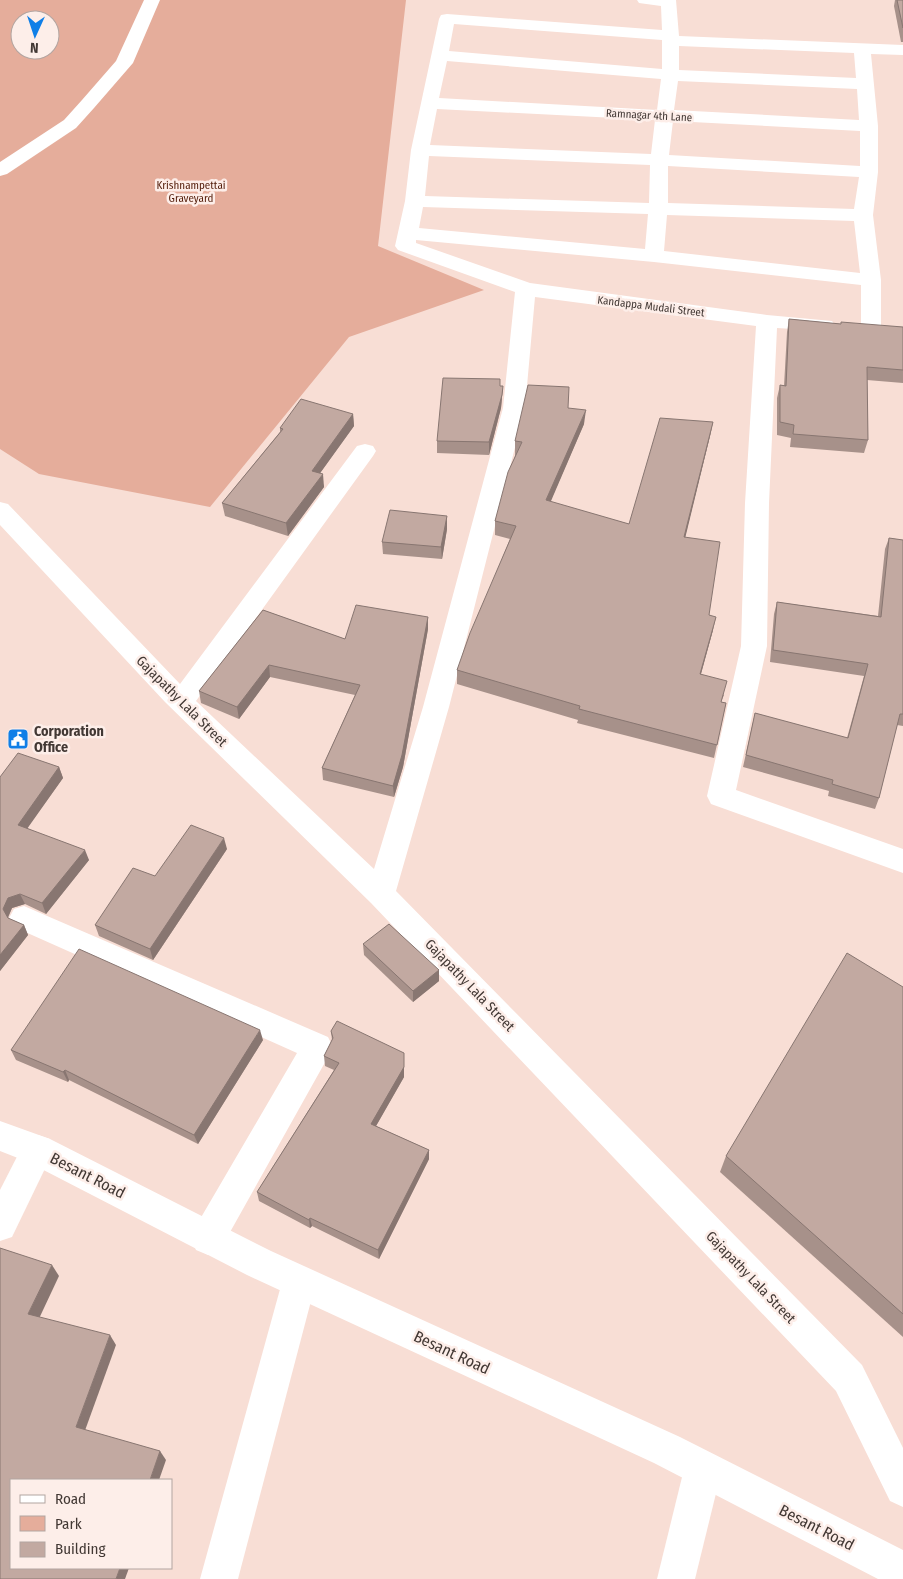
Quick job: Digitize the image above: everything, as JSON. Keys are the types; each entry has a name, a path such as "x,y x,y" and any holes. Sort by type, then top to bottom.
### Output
{"street":[{"path":"0,170 70,124 88,104 124,63 152,0"},
{"path":"644,0 669,2 671,39 670,75 659,160 654,256"},
{"path":"862,48 869,126 869,172 863,215 871,280 654,256 406,240 415,201 420,150 447,19 671,39 862,48 903,50"},
{"path":"439,55 670,75 866,84"},
{"name":"Ramnagar 4th Lane","path":"429,103 869,126"},
{"path":"420,150 659,160 869,172"},
{"path":"415,201 863,215"},
{"name":"Kandappa Mudali Street","path":"406,240 526,289 767,321 863,328 871,280"},
{"path":"381,894 436,707 514,408 526,289"},
{"path":"767,321 756,503 754,646 721,796 903,861"},
{"path":"181,702 365,451"},
{"name":"Gajapathy Lala Street","path":"0,510 181,702 381,894 849,1378 903,1488"},
{"path":"24,918 317,1047 208,1238"},
{"name":"Besant Road","path":"0,1136 38,1150 208,1238 299,1282 658,1446 903,1571"},
{"path":"0,1225 38,1150"},
{"path":"218,1579 299,1282"},
{"path":"676,1579 703,1469"}],"green space":[{"name":"Krishnampettai Graveyard","path":"0,0 406,0 378,246 484,290 349,337 210,507 39,474 0,449"}],"building":[{"path":"897,0 903,0 903,28"},
{"path":"789,319 903,327 903,370 867,367 868,440 793,434 794,425 780,422 780,385 786,386"},
{"path":"443,378 500,379 500,386 503,386 502,395 489,442 437,441"},
{"path":"528,385 569,387 568,408 586,410 546,500 629,524 660,418 713,422 684,537 720,542 709,615 716,617 700,674 727,681 721,702 726,703 717,745 579,709 580,706 457,670 470,633 516,526 495,521 508,472 522,442 515,441"},
{"path":"301,399 353,414 312,471 323,474 286,523 222,503 283,429 280,428"},
{"path":"390,510 447,516 441,547 382,542"},
{"path":"889,538 903,540 903,714 900,714 879,798 832,784 833,780 746,755 755,713 848,738 868,664 773,650 777,602 881,617"},
{"path":"356,605 428,617 402,755 393,786 322,768 360,685 269,665 237,707 199,691 263,610 345,639"},
{"path":"18,753 59,767 18,825 85,850 42,903 20,894 8,898 3,909 8,918 24,925 0,955 0,777"},
{"path":"191,825 224,838 150,949 95,925 133,868 155,876"},
{"path":"389,924 439,970 413,991 363,944"},
{"path":"79,949 260,1030 194,1135 65,1070 63,1072 11,1050"},
{"path":"847,953 903,987 903,1314 726,1156"},
{"path":"337,1021 404,1053 404,1067 371,1124 429,1150 378,1250 310,1218 309,1220 257,1192 339,1063 324,1056 333,1038 331,1031"},
{"path":"0,1248 52,1265 28,1314 110,1335 76,1427 160,1451 150,1479 10,1479 10,1569 120,1569 116,1579 0,1579"}],"place":[{"name":"Corporation Office","path":"18,739"}]}
